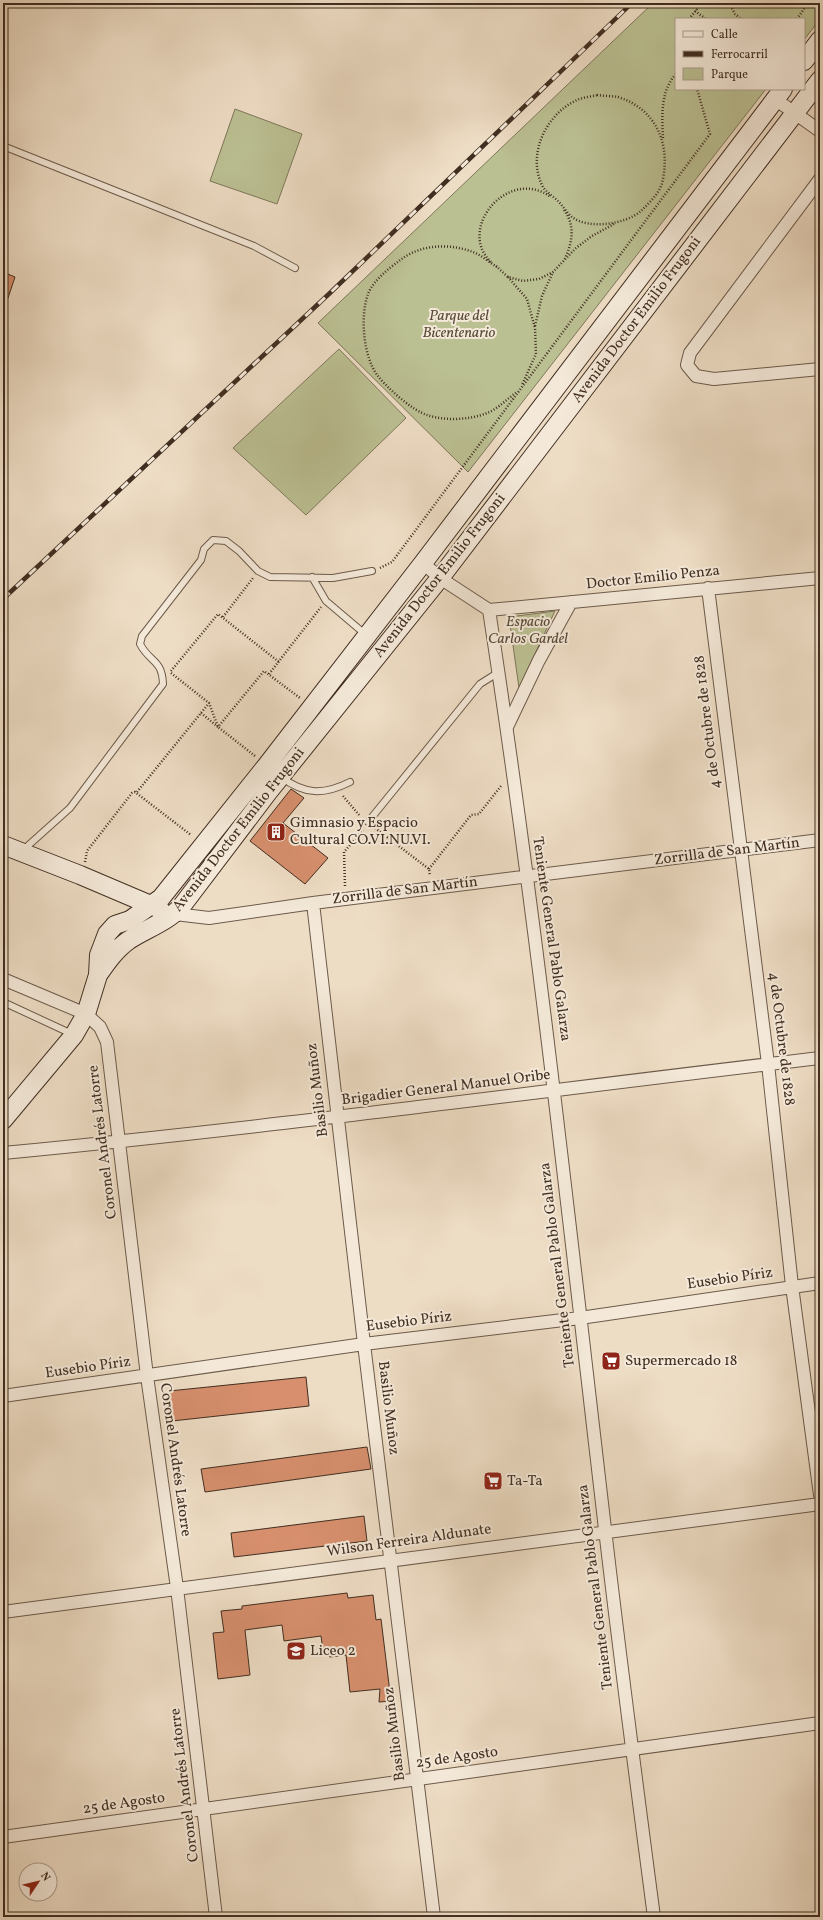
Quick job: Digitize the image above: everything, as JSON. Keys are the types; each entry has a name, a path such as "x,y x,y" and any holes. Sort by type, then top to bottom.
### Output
{"street":[{"path":"805,60 820,40"},
{"name":"Avenida Doctor Emilio Frugoni","path":"98,975 114,952 128,941 174,914 440,578 820,80"},
{"path":"779,94 796,113 820,131"},
{"name":"Avenida Doctor Emilio Frugoni","path":"98,975 99,956 107,934 115,925 130,920 152,906 161,898 267,766 779,94"},
{"path":"820,179 690,353 687,365 696,376 714,379 820,369"},
{"path":"423,563 440,578 489,610"},
{"name":"Doctor Emilio Penza","path":"489,610 820,578"},
{"name":"4 de Octubre de 1828","path":"708,588 768,1064 792,1286 820,1495"},
{"path":"507,727 539,660 570,602"},
{"name":"Teniente General Pablo Galarza","path":"489,610 507,727 555,1091 605,1531 654,1917"},
{"path":"267,766 281,777"},
{"name":"Zorrilla de San Martín","path":"3,845 174,914 209,918 313,903 820,840"},
{"path":"106,886 120,902 122,913 120,924"},
{"name":"Basilio Muñoz","path":"313,903 416,1780 434,1917"},
{"path":"3,1120 74,1035 86,1014 98,975"},
{"path":"3,979 86,1014"},
{"name":"Coronel Andrés Latorre","path":"86,1014 100,1027 107,1042 147,1376 178,1588 216,1917"},
{"name":"Brigadier General Manuel Oribe","path":"3,1153 119,1142 337,1117 820,1058"},
{"name":"Eusebio Píriz","path":"3,1396 364,1344 580,1318 820,1283"},
{"name":"Wilson Ferreira Aldunate","path":"3,1612 391,1559 820,1504"},
{"name":"25 de Agosto","path":"3,1837 820,1723"}],"lane":[{"path":"3,146 254,246 295,268"},
{"path":"21,852 70,808 163,684 163,674 158,663 144,652 140,644 142,636 201,560 204,550 213,540 226,541 239,551 258,571 270,577 333,578 372,571"},
{"path":"312,577 326,601 366,636"},
{"path":"368,822 480,684 499,672"},
{"path":"281,777 295,787 315,792 336,789 350,782"},
{"path":"3,1002 74,1035"}],"path":[{"path":"690,18 702,3"},
{"path":"729,3 735,14 740,18"},
{"path":"798,18 808,3"},
{"path":"695,11 705,18"},
{"path":"535,328 542,296 553,272 576,248 592,236 616,223 636,215 652,201 663,182 666,160 663,139 662,106 671,79 675,75"},
{"path":"372,571 392,562 710,134 697,90"},
{"path":"616,223 594,224 573,218 543,187 537,167 538,146 546,127 559,111 577,100 597,95 618,97 637,106 653,120 663,139"},
{"path":"497,267 474,252 442,246 429,246 406,255 385,272 368,293 363,320 366,351 377,375 403,400 427,415 451,418 469,417 488,413 520,389 536,354 535,328 527,300 508,277 497,267 486,257 481,243 481,228 485,214 493,202 505,194 518,189 533,189 547,194 559,202 568,215 572,230 571,246 564,260"},
{"path":"508,277 523,281 539,279 553,272"},
{"path":"223,617 258,571"},
{"path":"269,674 326,601"},
{"path":"170,672 216,615 219,614 279,662"},
{"path":"158,663 209,703 218,727"},
{"path":"218,727 264,671 311,707"},
{"path":"80,875 84,868 87,851 132,793 138,792 209,703"},
{"path":"201,713 267,766"},
{"path":"336,789 361,817 429,869 471,815 480,814 513,771"},
{"path":"138,792 203,845"},
{"path":"345,899 344,852 368,822"}],"green space":[{"name":"Parque del Bicentenario","path":"653,3 820,3 820,19 805,39 805,18 675,18 675,90 765,90 468,472 318,323"},
{"path":"235,109 302,134 277,204 210,181"},
{"path":"339,349 406,418 306,515 233,448"},
{"name":"Espacio Carlos Gardel","path":"555,611 519,688 509,617"}],"building":[{"path":"3,272 15,277 5,307 3,306"},
{"name":"Gimnasio y Espacio Cultural CO.VI.NU.VI.","path":"291,789 304,798 283,823 328,858 305,884 250,841"},
{"path":"306,1377 309,1406 172,1421 169,1391"},
{"path":"367,1447 371,1469 205,1492 201,1469"},
{"path":"364,1516 367,1541 234,1557 231,1533"},
{"path":"347,1593 348,1598 373,1595 376,1620 381,1619 391,1701 379,1702 380,1689 350,1692 346,1655 330,1657 323,1651 321,1636 284,1641 282,1625 245,1630 250,1675 218,1679 213,1633 224,1632 221,1611 242,1609 242,1606"}],"railway":[{"path":"3,599 331,292 632,3"}],"place":[{"name":"Gimnasio y Espacio Cultural CO.VI.NU.VI.","path":"276,832"},
{"name":"Supermercado 18","path":"611,1361"},
{"name":"Ta-Ta","path":"493,1481"},
{"name":"Liceo 2","path":"296,1651"}]}
